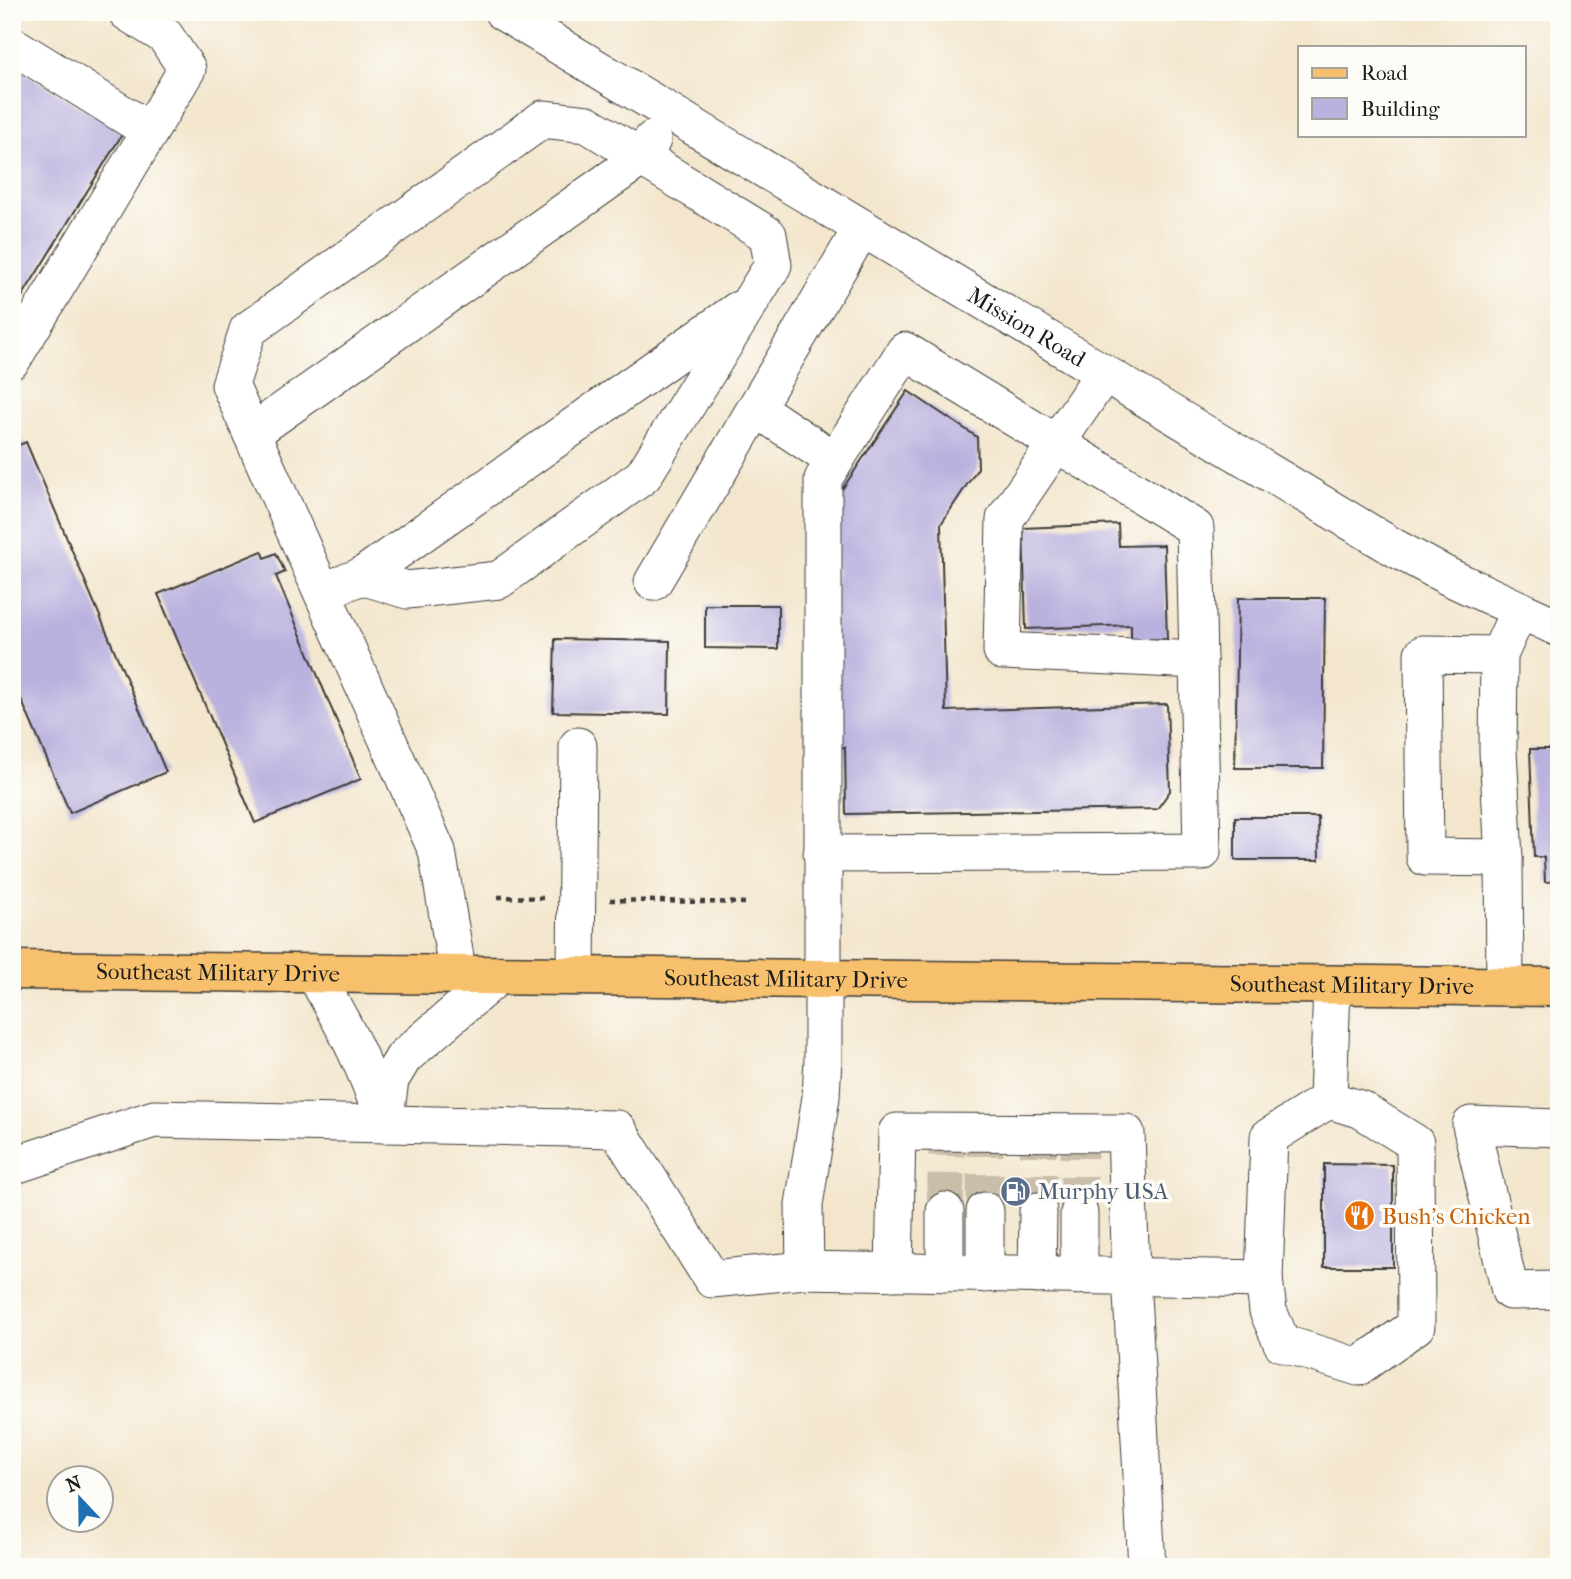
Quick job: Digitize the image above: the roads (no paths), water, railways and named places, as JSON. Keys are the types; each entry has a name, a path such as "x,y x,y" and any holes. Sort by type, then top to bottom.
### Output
{"main road":[{"name":"Southeast Military Drive","path":"12,970 1559,987"}],"street":[{"path":"12,360 187,69 166,36 127,12"},
{"name":"Mission Road","path":"503,12 1395,548 1518,611 1559,628"},
{"path":"12,45 150,131"},
{"path":"252,433 642,157 670,113"},
{"path":"362,576 407,590 499,580 643,476 773,265 768,235 587,124 543,119 248,330 230,385 437,851 458,975"},
{"path":"653,582 862,228"},
{"path":"322,593 362,576 751,301"},
{"path":"805,1270 804,1205 821,1097 824,979 822,854 823,479 905,351 1195,528 1202,852 822,854"},
{"path":"1104,373 1005,519 1002,651 1198,660"},
{"path":"756,408 835,461"},
{"path":"1505,987 1499,655 1518,611"},
{"path":"1499,655 1423,654 1425,857 1504,858"},
{"path":"576,976 578,746"},
{"path":"314,973 355,1046 374,1090 384,1124"},
{"path":"384,1124 390,1080 404,1057 499,975"},
{"path":"1328,1100 1332,985"},
{"path":"1328,1100 1360,1109 1415,1143 1416,1326 1358,1367 1282,1343 1268,1311 1264,1279 1269,1137 1328,1100"},
{"path":"12,1166 154,1119 617,1129 712,1279 805,1270 1264,1279"},
{"path":"1559,1128 1471,1125 1510,1291 1559,1290"},
{"path":"894,1272 897,1132 947,1139 985,1140 1079,1140 1126,1133 1147,1567"},
{"path":"945,1273 946,1211"},
{"path":"985,1211 985,1274"},
{"path":"1037,1275 1038,1211"},
{"path":"1079,1213 1079,1276"}],"tunnel":[{"path":"945,1211 947,1146"},
{"path":"985,1147 985,1211"},
{"path":"1079,1147 1079,1213"},
{"path":"1038,1148 1038,1211"}],"place":[{"name":"Murphy USA","path":"1015,1191"},
{"name":"Bush's Chicken","path":"1359,1216"}]}
